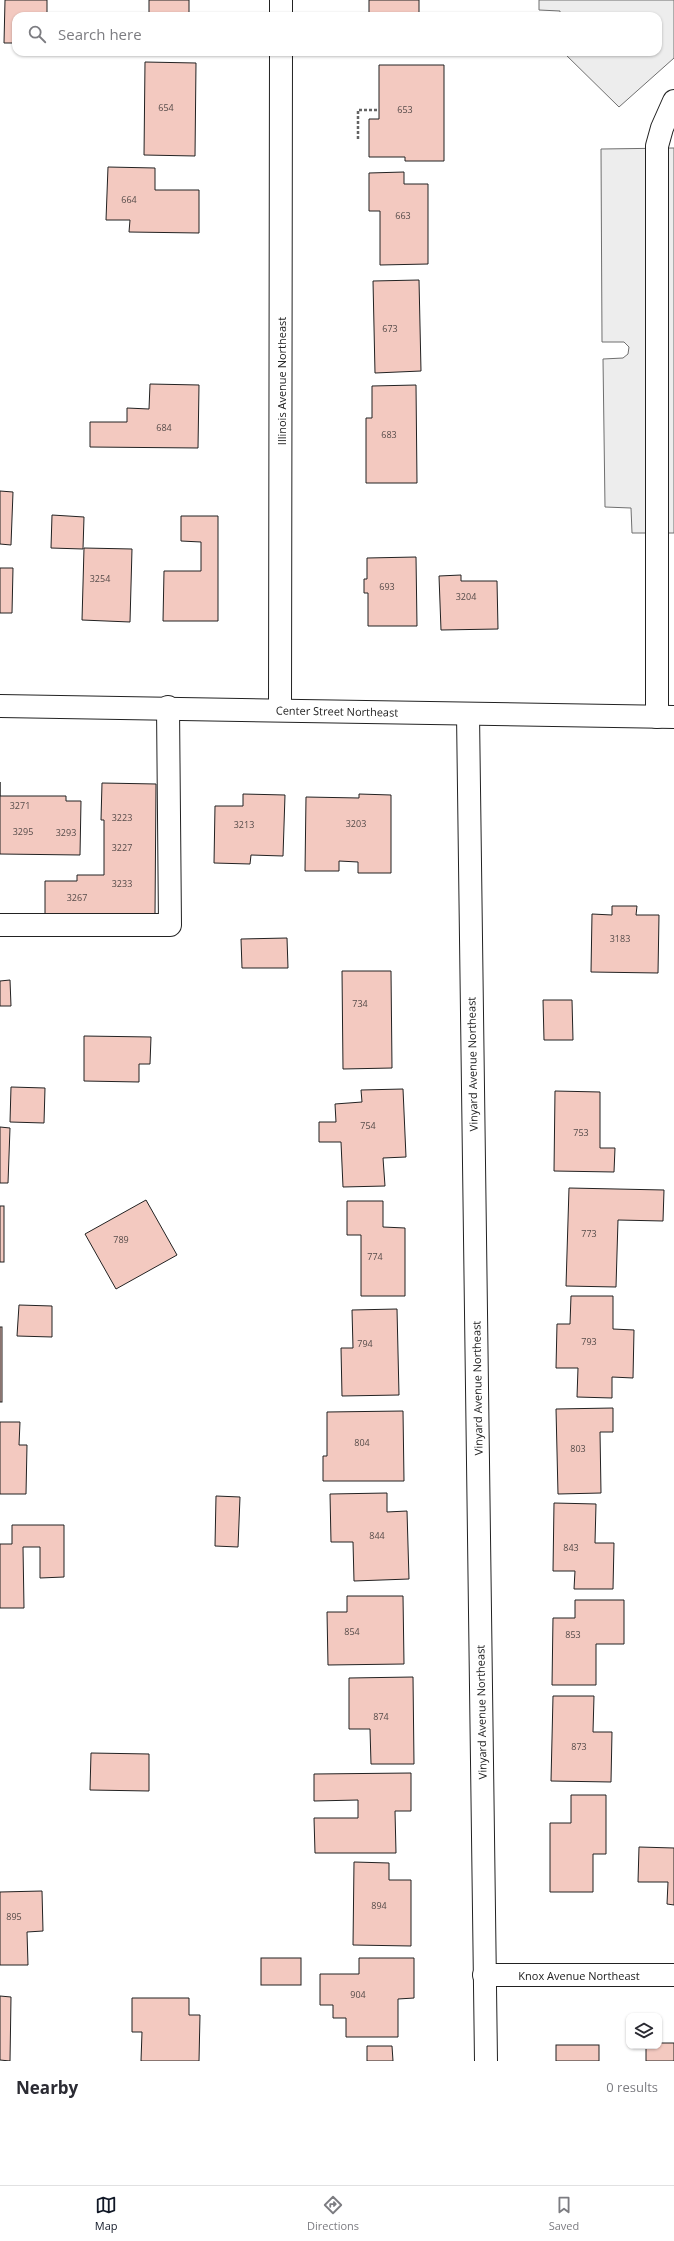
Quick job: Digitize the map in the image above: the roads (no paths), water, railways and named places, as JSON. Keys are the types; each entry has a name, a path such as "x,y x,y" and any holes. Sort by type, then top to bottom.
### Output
{"street":[{"path":"281,0 281,12"},
{"name":"Illinois Avenue Northeast","path":"280,710 281,56"},
{"path":"665,717 656,188 657,146 662,128 674,101"},
{"name":"Center Street Northeast","path":"0,706 168,707 665,717"},
{"path":"0,925 170,925 168,707"},
{"name":"Vinyard Avenue Northeast","path":"468,714 486,2061"},
{"name":"Knox Avenue Northeast","path":"484,1975 674,1975"}]}
